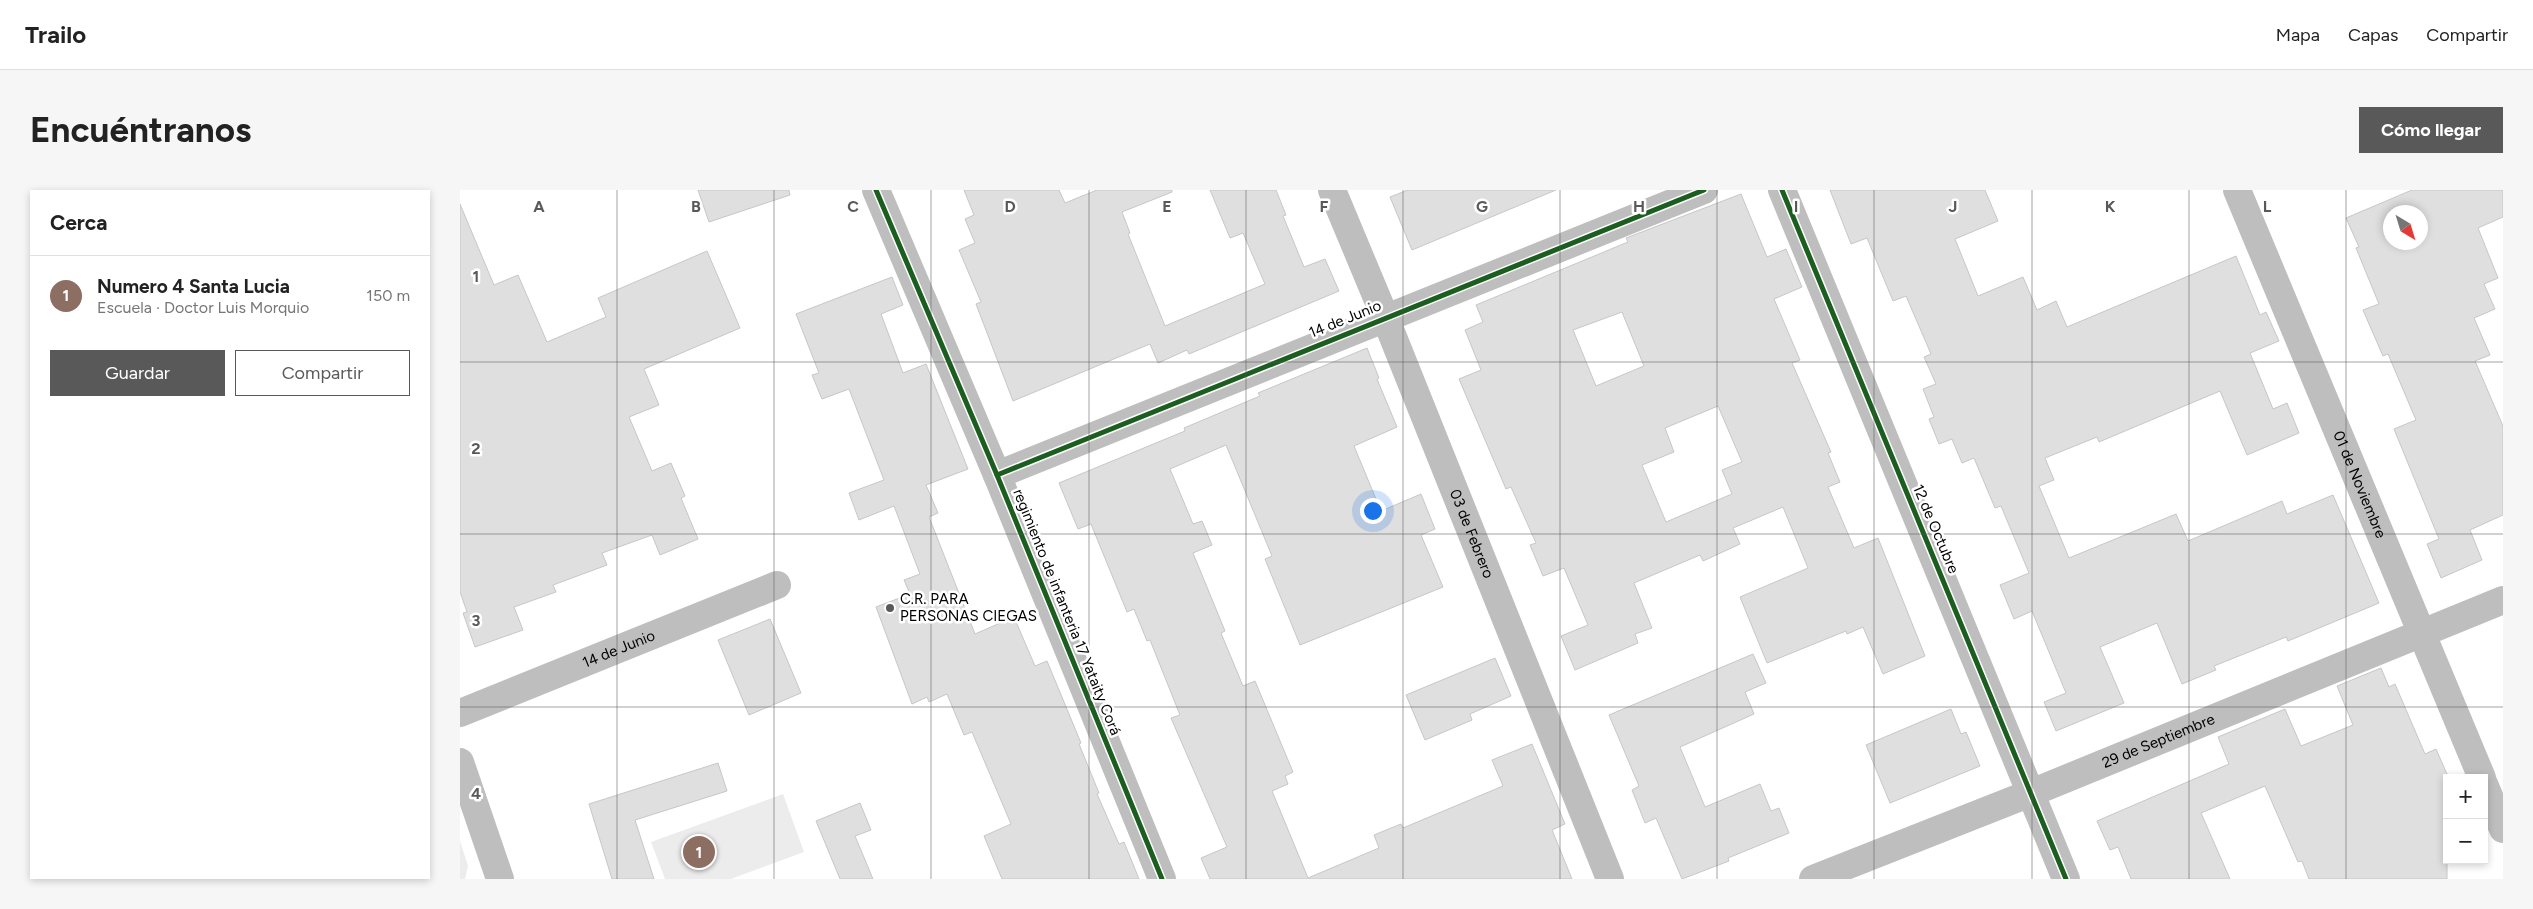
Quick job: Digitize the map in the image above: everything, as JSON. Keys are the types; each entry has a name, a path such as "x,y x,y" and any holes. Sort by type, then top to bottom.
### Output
{"street":[{"name":"regimiento de infanteria 17 Yataity Corá","path":"876,190 997,475 1162,879"},
{"name":"03 de Febrero","path":"1332,190 1385,317 1610,879"},
{"name":"14 de Junio","path":"997,475 1704,190"},
{"name":"12 de Octubre","path":"1782,190 2066,879"},
{"name":"01 de Noviembre","path":"2237,190 2480,774"},
{"name":"14 de Junio","path":"460,713 777,585"},
{"name":"29 de Septiembre","path":"1813,879 2032,793 2422,635 2503,600"},
{"path":"460,762 500,879"},
{"path":"2488,793 2503,829"}],"shaded area":[{"path":"783,794 804,852 731,879 665,879 651,842"},
{"path":"460,841 468,866 465,879 460,879"}],"building":[{"path":"698,190 789,190 790,195 709,222"},
{"path":"964,190 1059,190 1065,203 1097,190 1172,190 1172,192 1122,212 1130,233 1128,234 1165,326 1265,284 1243,233 1230,238 1210,190 1276,190 1286,215 1283,216 1304,267 1325,259 1339,291 1189,354 1187,350 1158,363 1150,344 1013,401 976,304 981,302 959,250 975,243 965,219 974,215"},
{"path":"1408,190 1556,190 1412,250 1390,197"},
{"path":"1830,190 1985,190 1998,221 1955,239 1978,296 2023,277 2037,310 2056,301 2067,327 2236,256 2260,315 2266,312 2279,341 2250,353 2273,409 2287,403 2299,433 2247,455 2220,391 2099,442 2097,437 2045,458 2054,480 2039,486 2069,558 2176,514 2188,541 2282,501 2287,514 2333,495 2379,603 2288,641 2286,637 2214,666 2216,670 2182,684 2157,623 2100,647 2124,703 2056,731 2044,702 2066,693 2032,611 2014,619 2000,585 2029,573 2001,506 1995,508 1974,458 1962,463 1952,439 1939,444 1929,419 1934,417 1923,389 1936,384 1924,357 1931,354 1906,296 1893,301 1867,238 1851,244"},
{"path":"2412,190 2503,190 2503,217 2478,228 2498,278 2484,284 2495,309 2474,318 2490,355 2475,361 2503,426 2503,515 2470,530 2482,560 2441,578 2427,544 2439,539 2394,429 2416,420 2388,354 2383,356 2363,310 2379,304 2356,248 2359,247 2346,218"},
{"path":"1741,194 1767,257 1786,249 1802,287 1774,299 1800,360 1792,363 1831,452 1828,453 1840,482 1828,487 1854,548 1878,538 1925,656 1883,674 1863,627 1847,634 1846,631 1767,663 1740,597 1808,568 1783,507 1733,528 1740,544 1703,561 1700,555 1634,583 1652,628 1635,634 1638,643 1575,670 1561,636 1588,625 1564,568 1543,576 1530,545 1536,543 1511,487 1506,489 1459,379 1481,370 1465,330 1483,322 1476,305 1628,242 1626,238","holes":["1622,312 1644,366 1596,386 1573,330","1718,406 1742,462 1722,470 1732,494 1666,522 1642,465 1674,452 1665,428"]},
{"path":"460,204 494,285 518,275 547,342 606,317 598,298 707,251 740,328 644,369 659,405 629,417 652,471 671,463 685,496 681,498 698,539 660,555 652,535 602,553 607,565 553,585 556,592 514,607 523,630 475,647 463,613 467,612 460,592"},
{"path":"892,277 903,305 881,314 903,373 926,364 968,469 926,485 938,513 929,517 975,634 1014,617 1035,666 1047,661 1081,743 1079,744 1099,793 1097,794 1119,844 1124,842 1139,879 1002,879 984,836 1011,824 972,732 964,735 947,694 929,702 927,697 912,704 876,607 910,594 904,580 920,574 894,506 859,520 849,493 884,480 849,389 822,399 812,375 819,373 796,314"},
{"path":"1367,348 1379,378 1377,379 1397,427 1354,446 1381,511 1421,494 1435,529 1421,535 1443,587 1300,645 1265,559 1272,556 1226,445 1170,469 1193,524 1202,521 1212,545 1193,553 1225,631 1221,633 1243,686 1255,681 1293,772 1285,776 1288,784 1272,791 1308,878 1379,848 1374,835 1401,824 1403,828 1503,786 1492,760 1532,744 1565,824 1552,830 1572,879 1210,879 1201,858 1227,847 1171,718 1180,715 1150,640 1147,641 1134,609 1127,612 1091,524 1078,529 1059,483 1185,431 1184,428 1260,396 1258,393"},
{"path":"770,619 801,693 749,715 718,640"},
{"path":"1753,654 1766,683 1745,692 1754,714 1680,747 1705,807 1760,784 1771,811 1779,808 1789,833 1728,858 1729,861 1682,879 1656,818 1645,823 1632,790 1639,786 1609,715"},
{"path":"1495,658 1511,696 1470,714 1472,720 1425,740 1406,695"},
{"path":"2381,668 2389,687 2395,684 2425,754 2436,749 2447,774 2443,774 2443,864 2447,864 2447,879 2309,879 2302,861 2298,862 2265,786 2201,813 2230,879 2131,879 2118,847 2110,850 2097,821 2229,764 2218,737 2285,709 2301,746 2353,725 2337,686"},
{"path":"1951,709 1961,734 1966,732 1980,766 1890,803 1866,745"},
{"path":"718,763 727,791 635,820 654,879 612,879 589,804"},
{"path":"860,803 871,830 855,836 873,879 840,879 816,821"}],"cycle path":[{"path":"876,190 997,475 1162,879"},
{"path":"997,475 1704,190"},
{"path":"1782,190 2066,879"}],"place":[{"name":"C.R. PARA PERSONAS CIEGAS","path":"890,608"},
{"name":"Numero 4 Santa Lucia","path":"699,852"}]}
